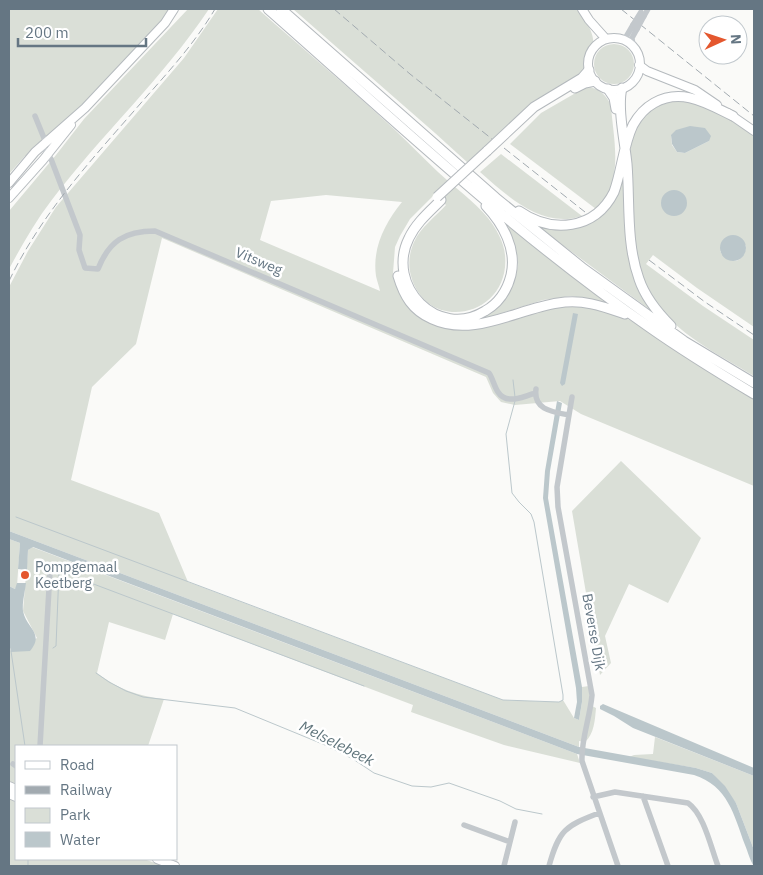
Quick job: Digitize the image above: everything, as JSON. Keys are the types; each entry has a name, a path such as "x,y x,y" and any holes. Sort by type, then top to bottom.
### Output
{"highway":[{"path":"268,9 531,237 647,326 695,359 754,394"},
{"path":"280,9 496,198 584,269 684,341 754,383"},
{"path":"589,70 582,78 534,107 489,152 413,221 399,248 397,272 404,294 413,307 423,315 453,326 466,326 495,320 560,302 581,302 599,304 610,308 628,315 647,326"},
{"path":"489,152 537,111 580,85 595,81"},
{"path":"622,88 620,102 626,150 632,249 639,280 657,311 684,341"},
{"path":"608,89 614,100 621,167"},
{"path":"459,166 522,213 541,222 571,225 588,220 604,208 614,192 630,134 639,116 652,104 668,97 693,97 733,116"},
{"path":"400,125 492,212 510,243 513,262 509,283 492,307 477,316 451,319 431,312 417,301 406,282 403,261 408,239 420,220 439,199"}],"main road":[{"path":"165,24 174,9"},
{"path":"9,183 44,145 85,108 170,20 178,9"},
{"path":"582,9 606,39"},
{"path":"589,20 595,35 596,45"},
{"path":"606,39 622,40 633,47 638,57 639,65 636,76 628,86 608,89 595,81 589,70 590,54 596,45 606,39"},
{"path":"639,65 647,71 695,90 754,131"},
{"path":"636,76 647,75 670,80"},
{"path":"9,198 85,108"},
{"path":"160,860 175,866"}],"street":[{"path":"633,47 632,38 635,27 643,12 648,9"},
{"path":"622,40 635,27"},
{"path":"35,116 45,150 48,154"},
{"name":"Vitsweg","path":"48,154 80,235 78,250 85,268 98,270 103,256 121,238 134,232 155,231 489,374 499,394 504,398 520,398 536,391 539,405 544,410 569,415"},
{"name":"Beverse Dijk","path":"572,397 559,473 557,497 591,686 590,713 582,745 582,757 585,774 618,866"},
{"path":"40,745 50,571"},
{"path":"593,796 615,792 684,802 694,807 700,817 718,866"},
{"path":"643,796 668,866"},
{"path":"549,866 554,849 563,832 576,821 599,813"},
{"path":"504,866 515,822"},
{"path":"464,825 510,842"}],"green space":[{"path":"9,9 171,9 166,14 165,21 81,108 28,158 25,156 9,174"},
{"path":"188,9 209,9 172,59 51,201 9,269 9,211 84,119"},
{"path":"218,9 258,9 400,134 482,212 497,231 505,255 503,276 495,293 482,304 466,311 449,312 433,306 420,295 411,276 410,255 412,246 420,232 446,205 435,194 410,219 395,247 393,273 401,296 411,309 452,329 545,308 586,305 626,318 646,329 693,362 754,399 754,486 581,414 560,401 515,405 501,402 493,393 486,377 162,238 136,344 92,387 71,480 159,513 188,582 503,700 559,702 563,700 574,718 579,720 582,687 589,686 590,705 596,708 594,722 588,739 585,742 579,741 579,747 9,531 9,287 28,251 56,207 184,58","holes":["326,195 402,202 385,227 378,246 375,266 380,291 260,240 271,201"]},
{"path":"293,9 579,9 591,30 593,43 587,55 583,73 484,148 468,163"},
{"path":"614,44 628,50 634,64 628,78 614,84 600,78 594,64 600,50"},
{"path":"586,87 598,90 609,102 614,139 615,162 612,184 608,194 596,209 510,144 541,113"},
{"path":"684,100 712,110 754,136 754,327 653,255 646,264 703,306 754,340 754,376 685,333 662,311 652,298 640,272 634,236 630,162 633,136 645,115 656,107","holes":["671,136 709,141 685,153 677,152 672,145","746,245 743,256 736,261 728,259 720,251"]},
{"path":"501,154 582,216 567,219 542,215 531,211 509,197 480,172"},
{"path":"624,176 630,258 653,312 534,224 562,229 583,226 601,215 613,202"},
{"path":"507,224 605,302 571,296 543,300 480,320 500,304 516,275 518,266 517,256"},
{"path":"621,461 701,538 668,603 629,584 605,636 611,663 600,675 572,511"},
{"path":"9,539 20,543 17,586 15,589 9,586"},
{"path":"32,547 577,754 580,763 504,745 411,712 413,705 173,614 165,640 109,622 97,673 129,691 164,699 148,745 15,745 15,784 9,781 9,643 11,652 37,638 23,611 28,550"},
{"path":"655,737 754,776 754,850 736,803 712,773 696,768 629,757 653,754"},
{"path":"9,799 15,802 15,860 147,860 163,866 9,866"}],"water":[{"path":"690,126 705,128 711,136 709,141 685,153 677,152 672,144 671,135 676,130"},
{"path":"674,190 683,194 687,203 683,212 674,216 665,212 661,203 665,194"},
{"path":"733,235 742,239 746,248 742,257 733,261 724,257 720,248 724,239"},
{"path":"573,313 578,314 565,384 562,386 560,383"},
{"path":"557,401 562,403 550,471 548,498 582,687 579,720 574,718 577,702 576,688 543,498 545,471"},
{"path":"9,531 579,747 696,768 712,773 725,786 736,803 754,850 754,866 728,803 715,786 706,780 694,775 577,754 33,547 28,550 27,570 18,569 20,543 9,539"},
{"path":"17,583 26,583 23,611 36,640 30,651 11,652 9,643 9,586 15,589"},
{"path":"603,704 754,768 754,776 633,728 600,709 600,706"}],"waterway":[{"path":"513,380 515,397"},
{"path":"16,517 503,700 559,702 563,700 563,695 534,522 531,514 512,493 506,434 515,401"},
{"path":"53,648 56,646 59,571 364,686"},
{"path":"11,651 25,745"},
{"name":"Melselebeek","path":"96,673 126,691 143,697 235,708 325,745 353,759 374,773 412,786 431,787 449,783 500,801 516,809 542,814"},
{"path":"28,860 28,866"}],"railway":[{"path":"9,281 38,230 54,207 90,161 166,75 200,32 215,9"},
{"path":"334,9 410,74 492,139"},
{"path":"621,9 754,116"},
{"path":"504,148 585,212"},
{"path":"649,260 705,302 754,335"}],"place":[{"name":"Pompgemaal Keetberg","path":"25,575"}]}
